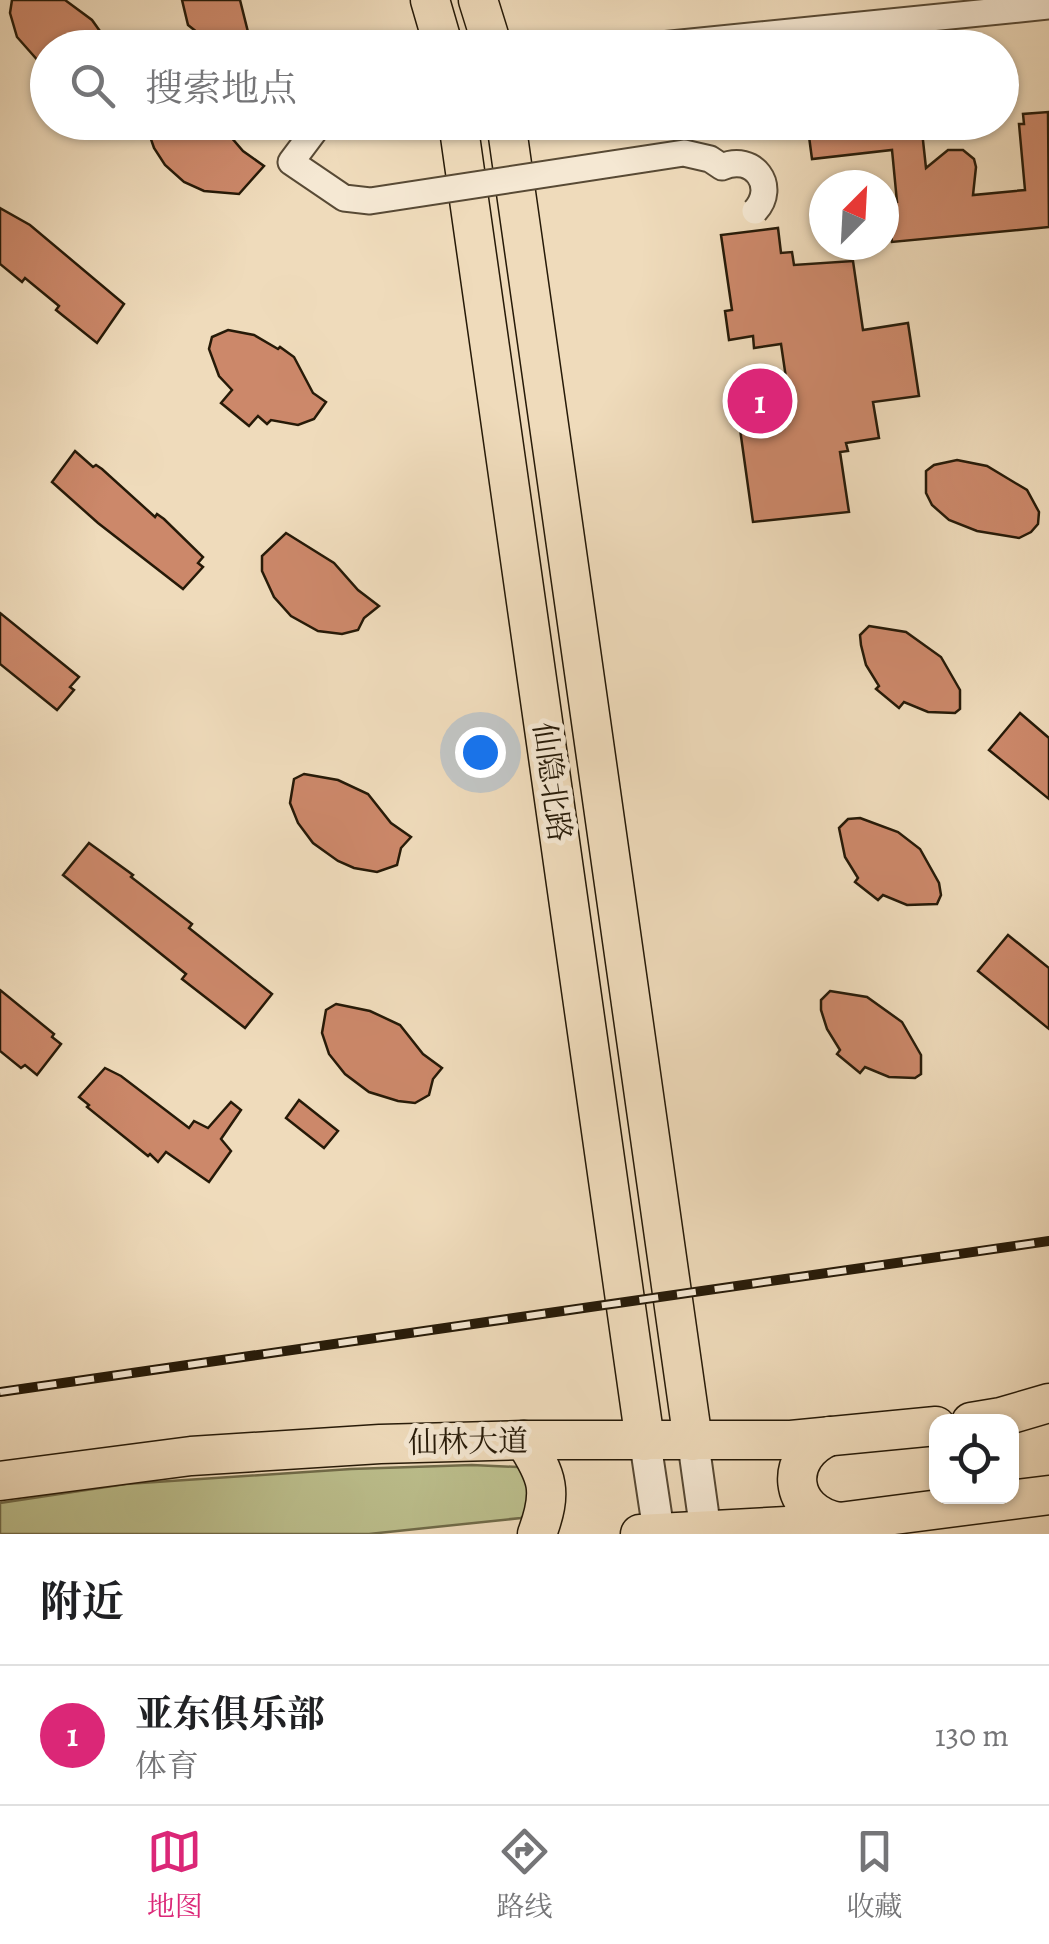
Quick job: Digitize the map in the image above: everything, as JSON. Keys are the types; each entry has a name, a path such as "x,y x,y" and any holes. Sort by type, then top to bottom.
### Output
{"main road":[{"path":"430,0 439,30"},
{"path":"478,0 487,30"},
{"name":"仙隐北路","path":"461,140 646,1442"},
{"name":"仙隐北路","path":"509,140 694,1441"},
{"path":"1014,1414 1049,1403"},
{"name":"仙林大道","path":"0,1481 192,1456 380,1444 694,1441 830,1436 929,1427"},
{"path":"830,1436 803,1457 798,1490 809,1509 839,1522"},
{"path":"524,1440 545,1473 548,1505 537,1534"},
{"path":"640,1534 839,1522 1049,1494"}],"street":[{"path":"811,30 1049,6"},
{"path":"308,140 292,162 344,198 370,201 684,153 710,159 722,167 738,162 754,168 765,191 755,211"},
{"path":"694,1441 706,1532"},
{"path":"646,1442 659,1533"}],"green space":[{"path":"472,1465 518,1467 531,1473 531,1510 521,1518 369,1534 0,1534 0,1503 126,1484"}],"building":[{"path":"12,0 65,0 99,30 30,30 30,52 17,37 10,13"},
{"path":"182,0 240,0 248,30 194,30 188,25"},
{"path":"1048,112 1049,227 899,241 899,170 894,170 892,150 812,159 809,140 923,140 926,168 948,150 963,150 974,159 976,167 973,195 1025,190 1019,124 1024,124 1023,114"},
{"path":"151,140 234,140 264,166 239,194 204,191 184,182"},
{"path":"0,208 30,225 124,304 97,343 25,278 22,282 0,264"},
{"path":"778,228 781,253 792,252 794,265 853,261 863,330 908,323 919,396 873,402 879,438 846,443 848,451 840,452 849,512 753,522 740,429 781,423 779,413 791,412 781,344 754,348 753,336 729,340 725,311 732,310 721,235"},
{"path":"228,330 254,335 294,357 313,393 326,402 314,419 298,425 271,420 267,424 258,416 249,426 221,403 232,390 219,376 209,349 212,337"},
{"path":"75,451 93,467 102,469 155,517 157,514 164,519 203,557 198,563 203,567 183,589 52,482"},
{"path":"957,460 987,466 1027,490 1039,512 1038,524 1031,532 1019,538 977,531 949,520 932,505 926,493 926,471"},
{"path":"286,533 334,563 379,606 364,618 358,630 342,634 318,631 291,616 274,597 262,571 262,556"},
{"path":"0,613 79,677 70,687 74,690 57,710 0,664"},
{"path":"869,626 906,632 941,657 960,690 960,709 955,713 928,712 904,702 899,708 876,689 879,686 866,665 861,645 860,635"},
{"path":"1020,713 1049,738 1049,799 989,750"},
{"path":"304,774 338,780 368,794 391,823 411,837 401,848 397,865 377,872 354,868 313,843 298,823 290,803 294,779"},
{"path":"860,818 898,832 920,849 939,883 941,895 937,904 907,905 883,895 878,900 855,882 858,878 845,857 839,828 848,819"},
{"path":"89,843 133,875 192,924 189,928 272,994 245,1028 182,979 186,974 63,875"},
{"path":"1008,935 1049,968 1049,1029 978,971"},
{"path":"0,990 61,1044 37,1075 0,1051"},
{"path":"830,991 867,997 902,1022 921,1055 921,1074 915,1078 889,1077 865,1067 860,1073 837,1054 840,1050 821,1010 821,1000"},
{"path":"336,1004 370,1011 400,1025 423,1054 442,1068 433,1079 429,1095 415,1103 398,1101 369,1092 345,1074 329,1054 322,1033 326,1010"},
{"path":"105,1068 189,1128 194,1121 208,1128 231,1102 241,1110 221,1139 231,1151 209,1182 166,1152 158,1162 148,1156 87,1107 79,1097"},
{"path":"299,1100 338,1131 324,1148 286,1118"}],"railway":[{"path":"0,1392 1049,1241"}],"place":[{"name":"亚东俱乐部","path":"760,401"}]}
